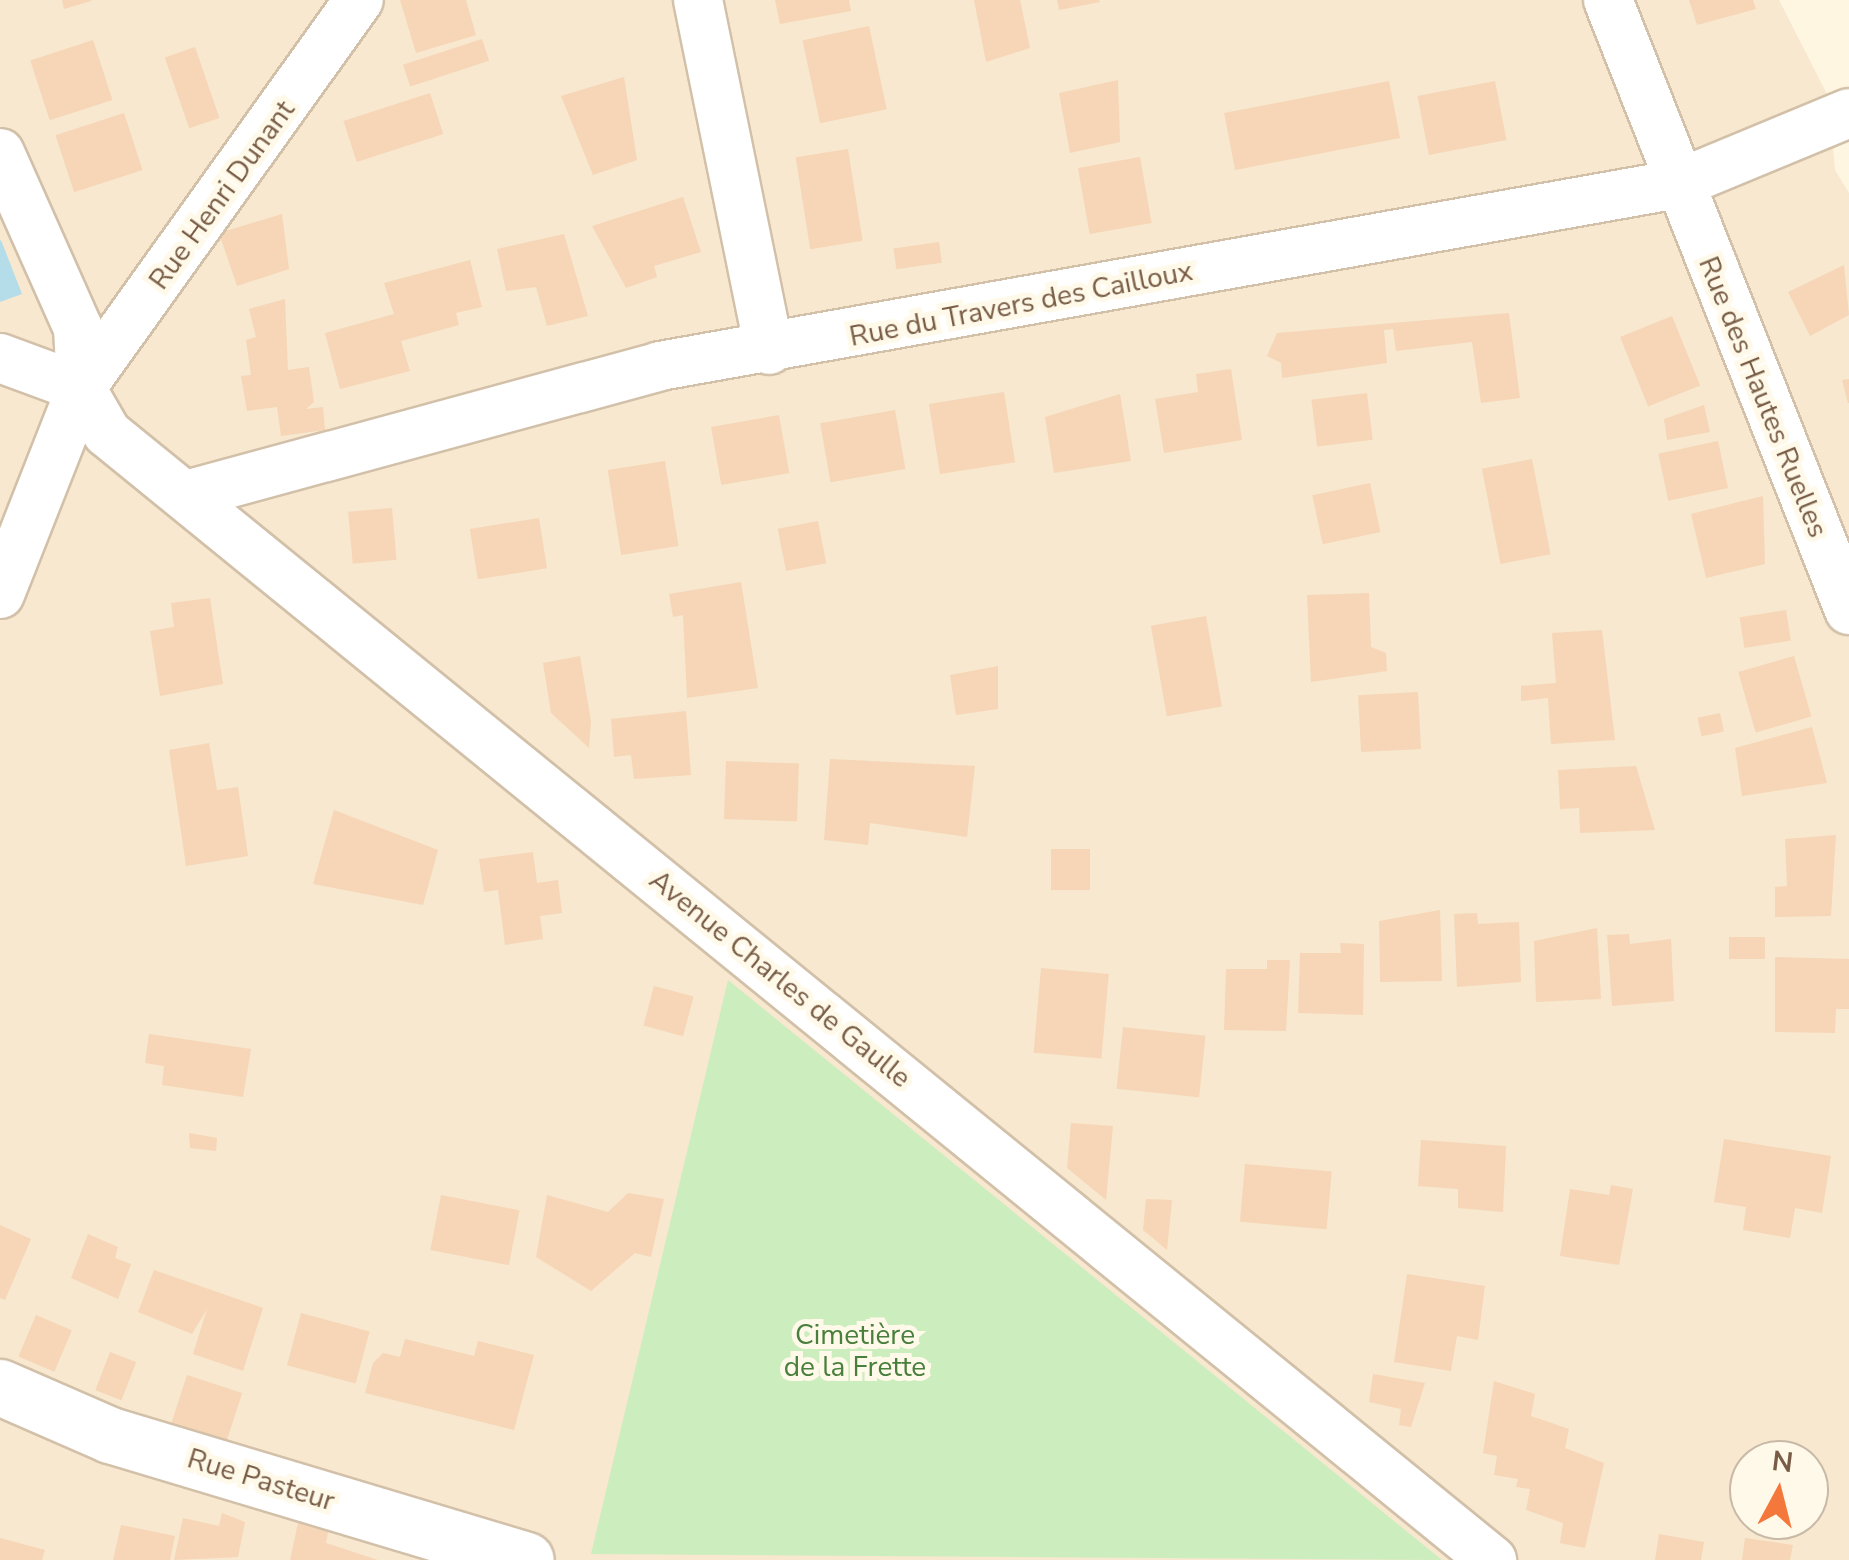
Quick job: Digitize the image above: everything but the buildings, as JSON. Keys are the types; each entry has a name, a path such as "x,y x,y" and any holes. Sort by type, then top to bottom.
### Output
{"street":[{"name":"Rue Henri Dunant","path":"81,388 359,0"},
{"path":"698,0 769,350"},
{"name":"Rue des Hautes Ruelles","path":"1608,0 1849,610"},
{"name":"Rue du Travers des Cailloux","path":"190,494 554,388 1678,184 1840,118"},
{"path":"0,154 78,328 81,388 0,594"},
{"path":"0,358 81,388"},
{"name":"Avenue Charles de Gaulle","path":"81,388 107,433 190,494 1492,1560"},
{"name":"Rue Pasteur","path":"0,1387 110,1435 526,1560"}],"shaded area":[{"path":"0,0 1779,0 1829,98 1835,170 1849,193 1849,1560 0,1560"}],"green space":[{"name":"Cimetière de la Frette","path":"728,980 1442,1560 591,1554"}],"water":[{"path":"0,241 22,294 0,302"}]}
